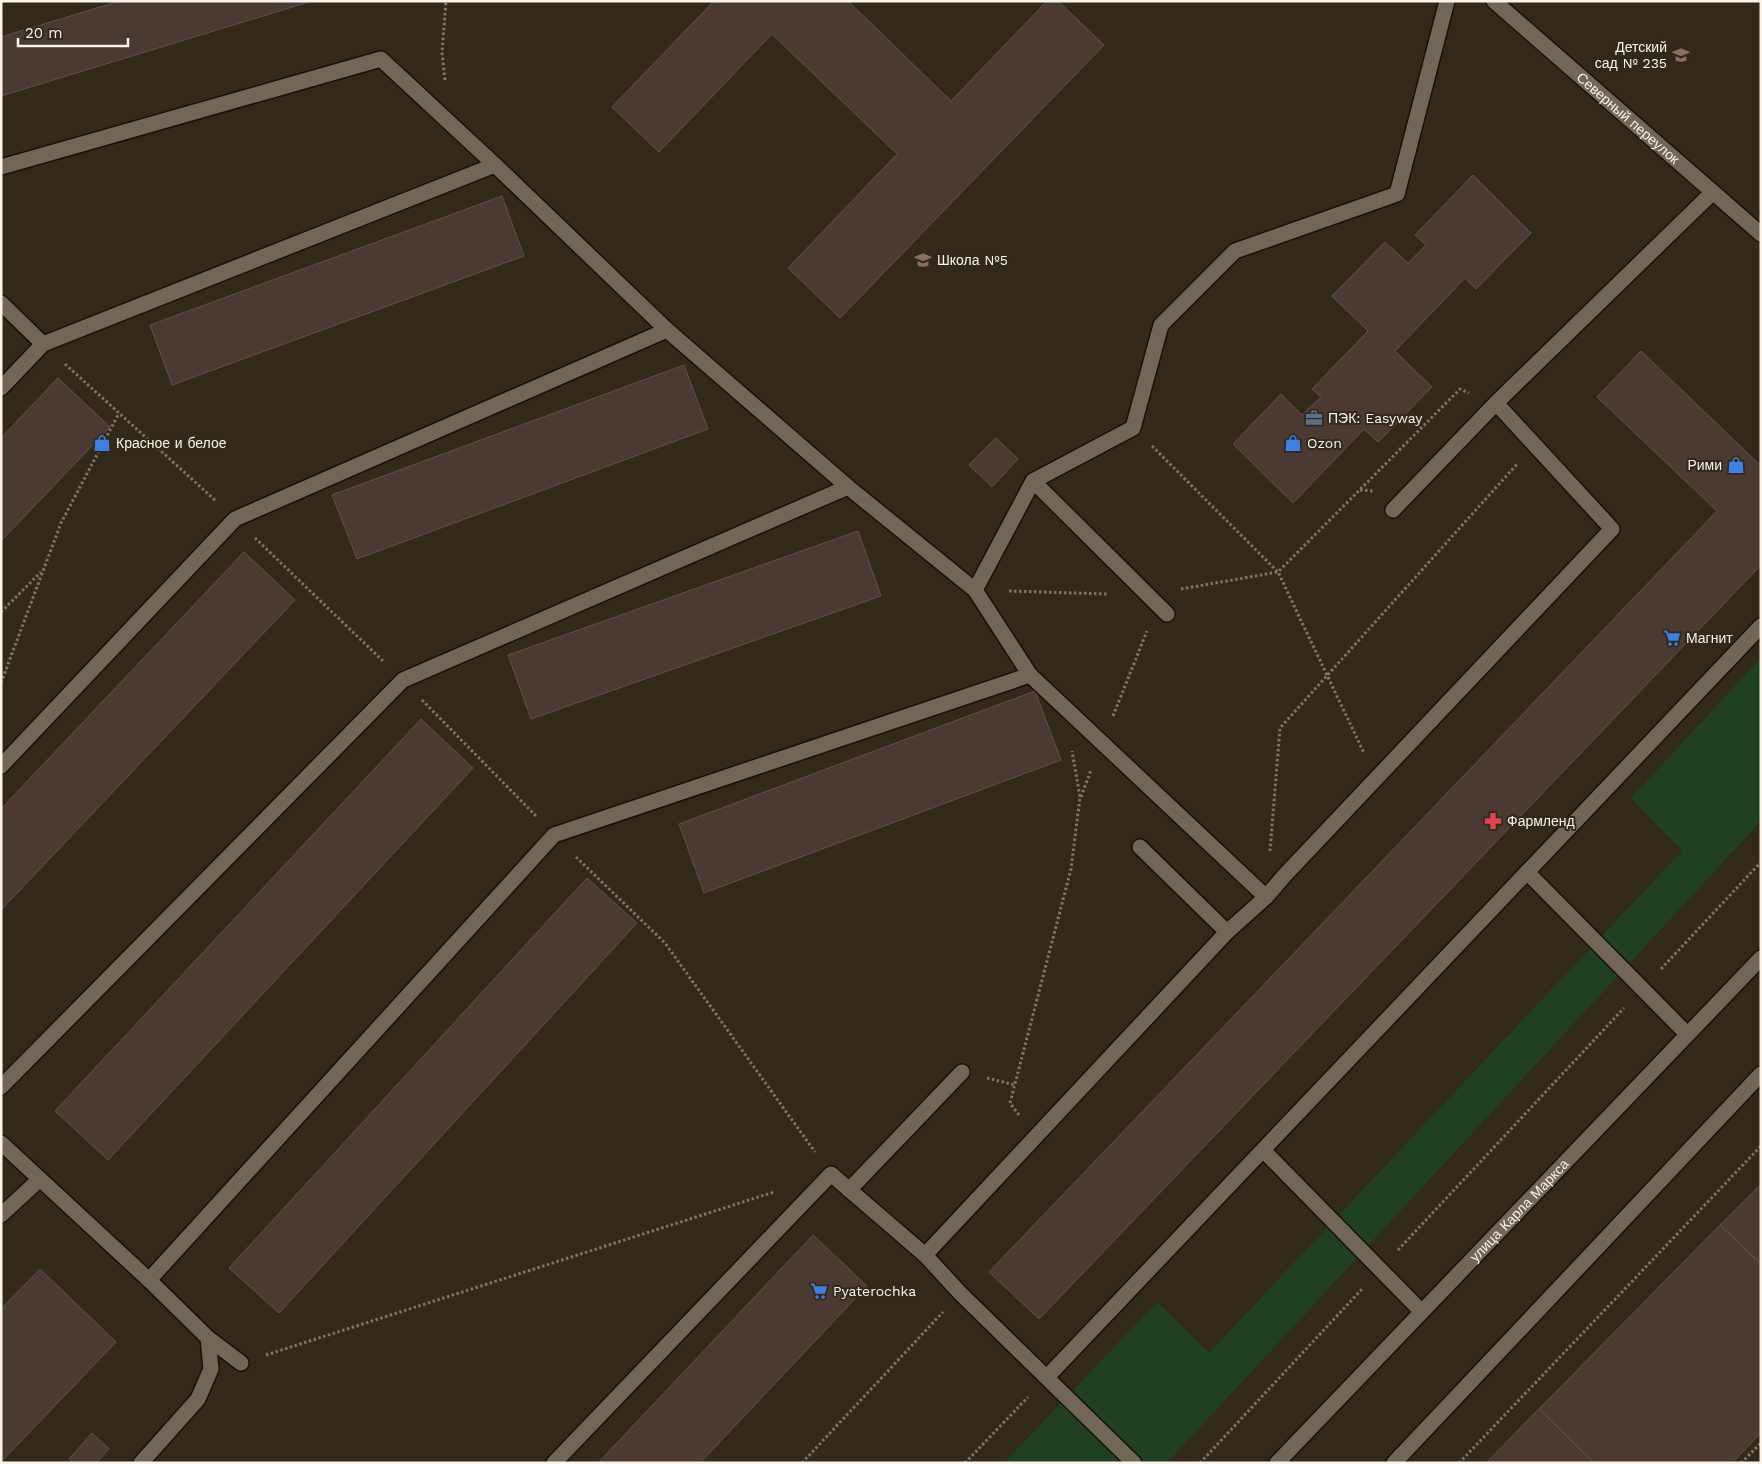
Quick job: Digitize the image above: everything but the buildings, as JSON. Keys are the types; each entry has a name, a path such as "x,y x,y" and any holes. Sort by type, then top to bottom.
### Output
{"street":[{"path":"975,590 1033,481 1133,428 1160,325 1235,250 1397,194 1447,1"},
{"name":"Северный переулок","path":"1494,1 1761,234"},
{"path":"1,167 381,59 667,330 848,487 975,590 1030,675 1266,896"},
{"path":"1,388 42,344 495,165"},
{"path":"1393,510 1496,403 1713,192"},
{"path":"1,303 42,344"},
{"path":"1,766 235,519 667,330"},
{"path":"925,1255 1227,932 1266,896 1612,529 1496,403"},
{"path":"1033,481 1162,610"},
{"path":"1,1087 403,680 848,487"},
{"path":"1047,1377 1761,626"},
{"path":"149,1280 554,835 1030,675"},
{"path":"1140,847 1227,932"},
{"path":"1527,872 1687,1034"},
{"name":"улица Карла Маркса","path":"1277,1463 1761,958"},
{"path":"848,1190 962,1072"},
{"path":"1394,1463 1761,1074"},
{"path":"1,1143 149,1280 208,1338 241,1363"},
{"path":"1263,1150 1421,1311"},
{"path":"554,1463 830,1174 925,1255 960,1294 1134,1463"},
{"path":"1,1215 40,1179"},
{"path":"141,1463 198,1399 211,1369 208,1338"}],"path":[{"path":"446,1 442,53 451,124"},
{"path":"42,344 235,519 403,680 554,835 665,943 830,1174"},
{"path":"1278,572 1460,389 1496,403"},
{"path":"1,683 61,523 119,413"},
{"path":"1133,428 1278,572 1376,778"},
{"path":"1266,896 1280,728 1535,444"},
{"path":"1,612 43,570"},
{"path":"1034,1138 1010,1103 1072,870 1080,798 1102,743 1162,610"},
{"path":"1063,706 1080,798"},
{"path":"1200,1463 1761,862"},
{"path":"1459,1463 1761,1146"},
{"path":"241,1363 783,1190"},
{"path":"802,1463 960,1294"},
{"path":"965,1463 1047,1377"},
{"path":"1741,1463 1761,1443"}],"green space":[{"path":"1761,658 1761,821 1167,1463 1004,1463 1157,1302 1209,1353 1682,851 1631,798"}],"place":[{"name":"Детский сад № 235","path":"1681,55"},
{"name":"Школа №5","path":"923,260"},
{"name":"ПЭК: Easyway","path":"1314,418"},
{"name":"Красное и белое","path":"102,443"},
{"name":"Ozon","path":"1293,443"},
{"name":"Рими","path":"1736,465"},
{"name":"Магнит","path":"1672,638"},
{"name":"Фармленд","path":"1493,821"},
{"name":"Pyaterochka","path":"819,1291"}]}
